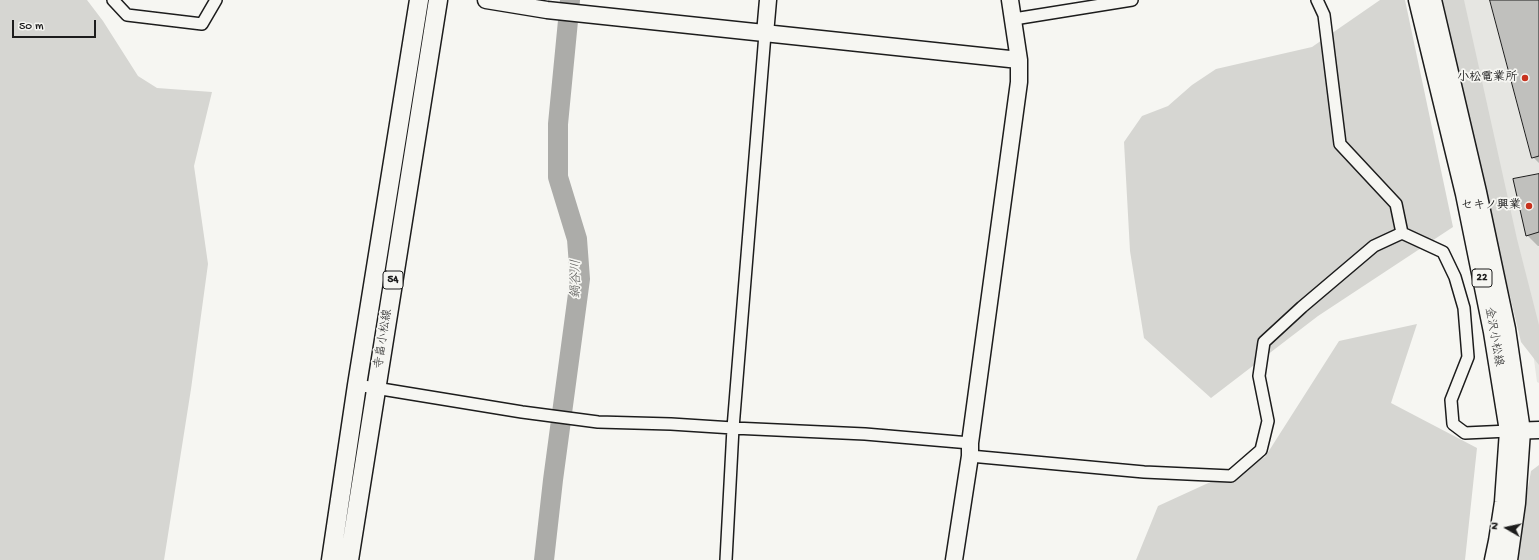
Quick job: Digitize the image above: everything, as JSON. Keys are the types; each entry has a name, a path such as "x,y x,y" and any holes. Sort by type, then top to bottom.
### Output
{"main road":[{"name":"寺畠小松線","path":"331,560 357,385 419,0"},
{"name":"寺畠小松線","path":"349,560 438,0"},
{"name":"金沢小松線","path":"1418,0 1465,194 1493,332 1523,430 1504,502 1494,560"},
{"name":"金沢小松線","path":"1432,0 1484,222 1506,330 1523,430 1516,503 1508,560"}],"street":[{"path":"113,0 127,15 202,24 216,0"},
{"path":"486,0 547,10 1019,60"},
{"path":"726,560 733,428 768,0"},
{"path":"954,560 1018,90 1019,60 1010,0"},
{"path":"1014,19 1132,0"},
{"path":"1316,0 1324,15 1340,144 1396,204 1402,233"},
{"path":"357,385 522,412 598,422 671,424 865,434 970,450 1144,472 1231,476 1261,450 1268,421 1259,376 1264,342 1302,307 1374,246 1402,233 1443,252 1455,278 1464,308 1468,357 1451,400 1454,424 1465,433 1523,430"}],"shaded area":[{"path":"0,0 87,0 103,21 138,76 157,88 212,92 194,166 208,264 191,389 164,560 0,560"},
{"path":"1380,0 1405,0 1453,227 1318,316 1211,398 1144,338 1130,251 1124,142 1142,116 1168,106 1192,85 1216,69 1312,47"},
{"path":"1439,0 1464,0 1517,239 1539,325 1539,365 1521,342"},
{"path":"1446,0 1539,0 1539,383 1537,382 1530,330"},
{"path":"1417,324 1391,403 1477,448 1465,560 1136,560 1158,506 1265,457 1339,341"},
{"path":"1539,465 1539,560 1515,560 1531,471"}],"building":[{"name":"小松電業所","path":"1490,0 1539,0 1539,156 1532,158"},
{"name":"セキノ興業","path":"1539,174 1539,232 1526,236 1513,179"}],"waterway":[{"name":"鍋谷川","path":"544,560 553,480 580,279 577,239 558,177 558,124 570,0"}],"place":[{"name":"小松電業所","path":"1525,78"},
{"name":"セキノ興業","path":"1529,206"}]}
